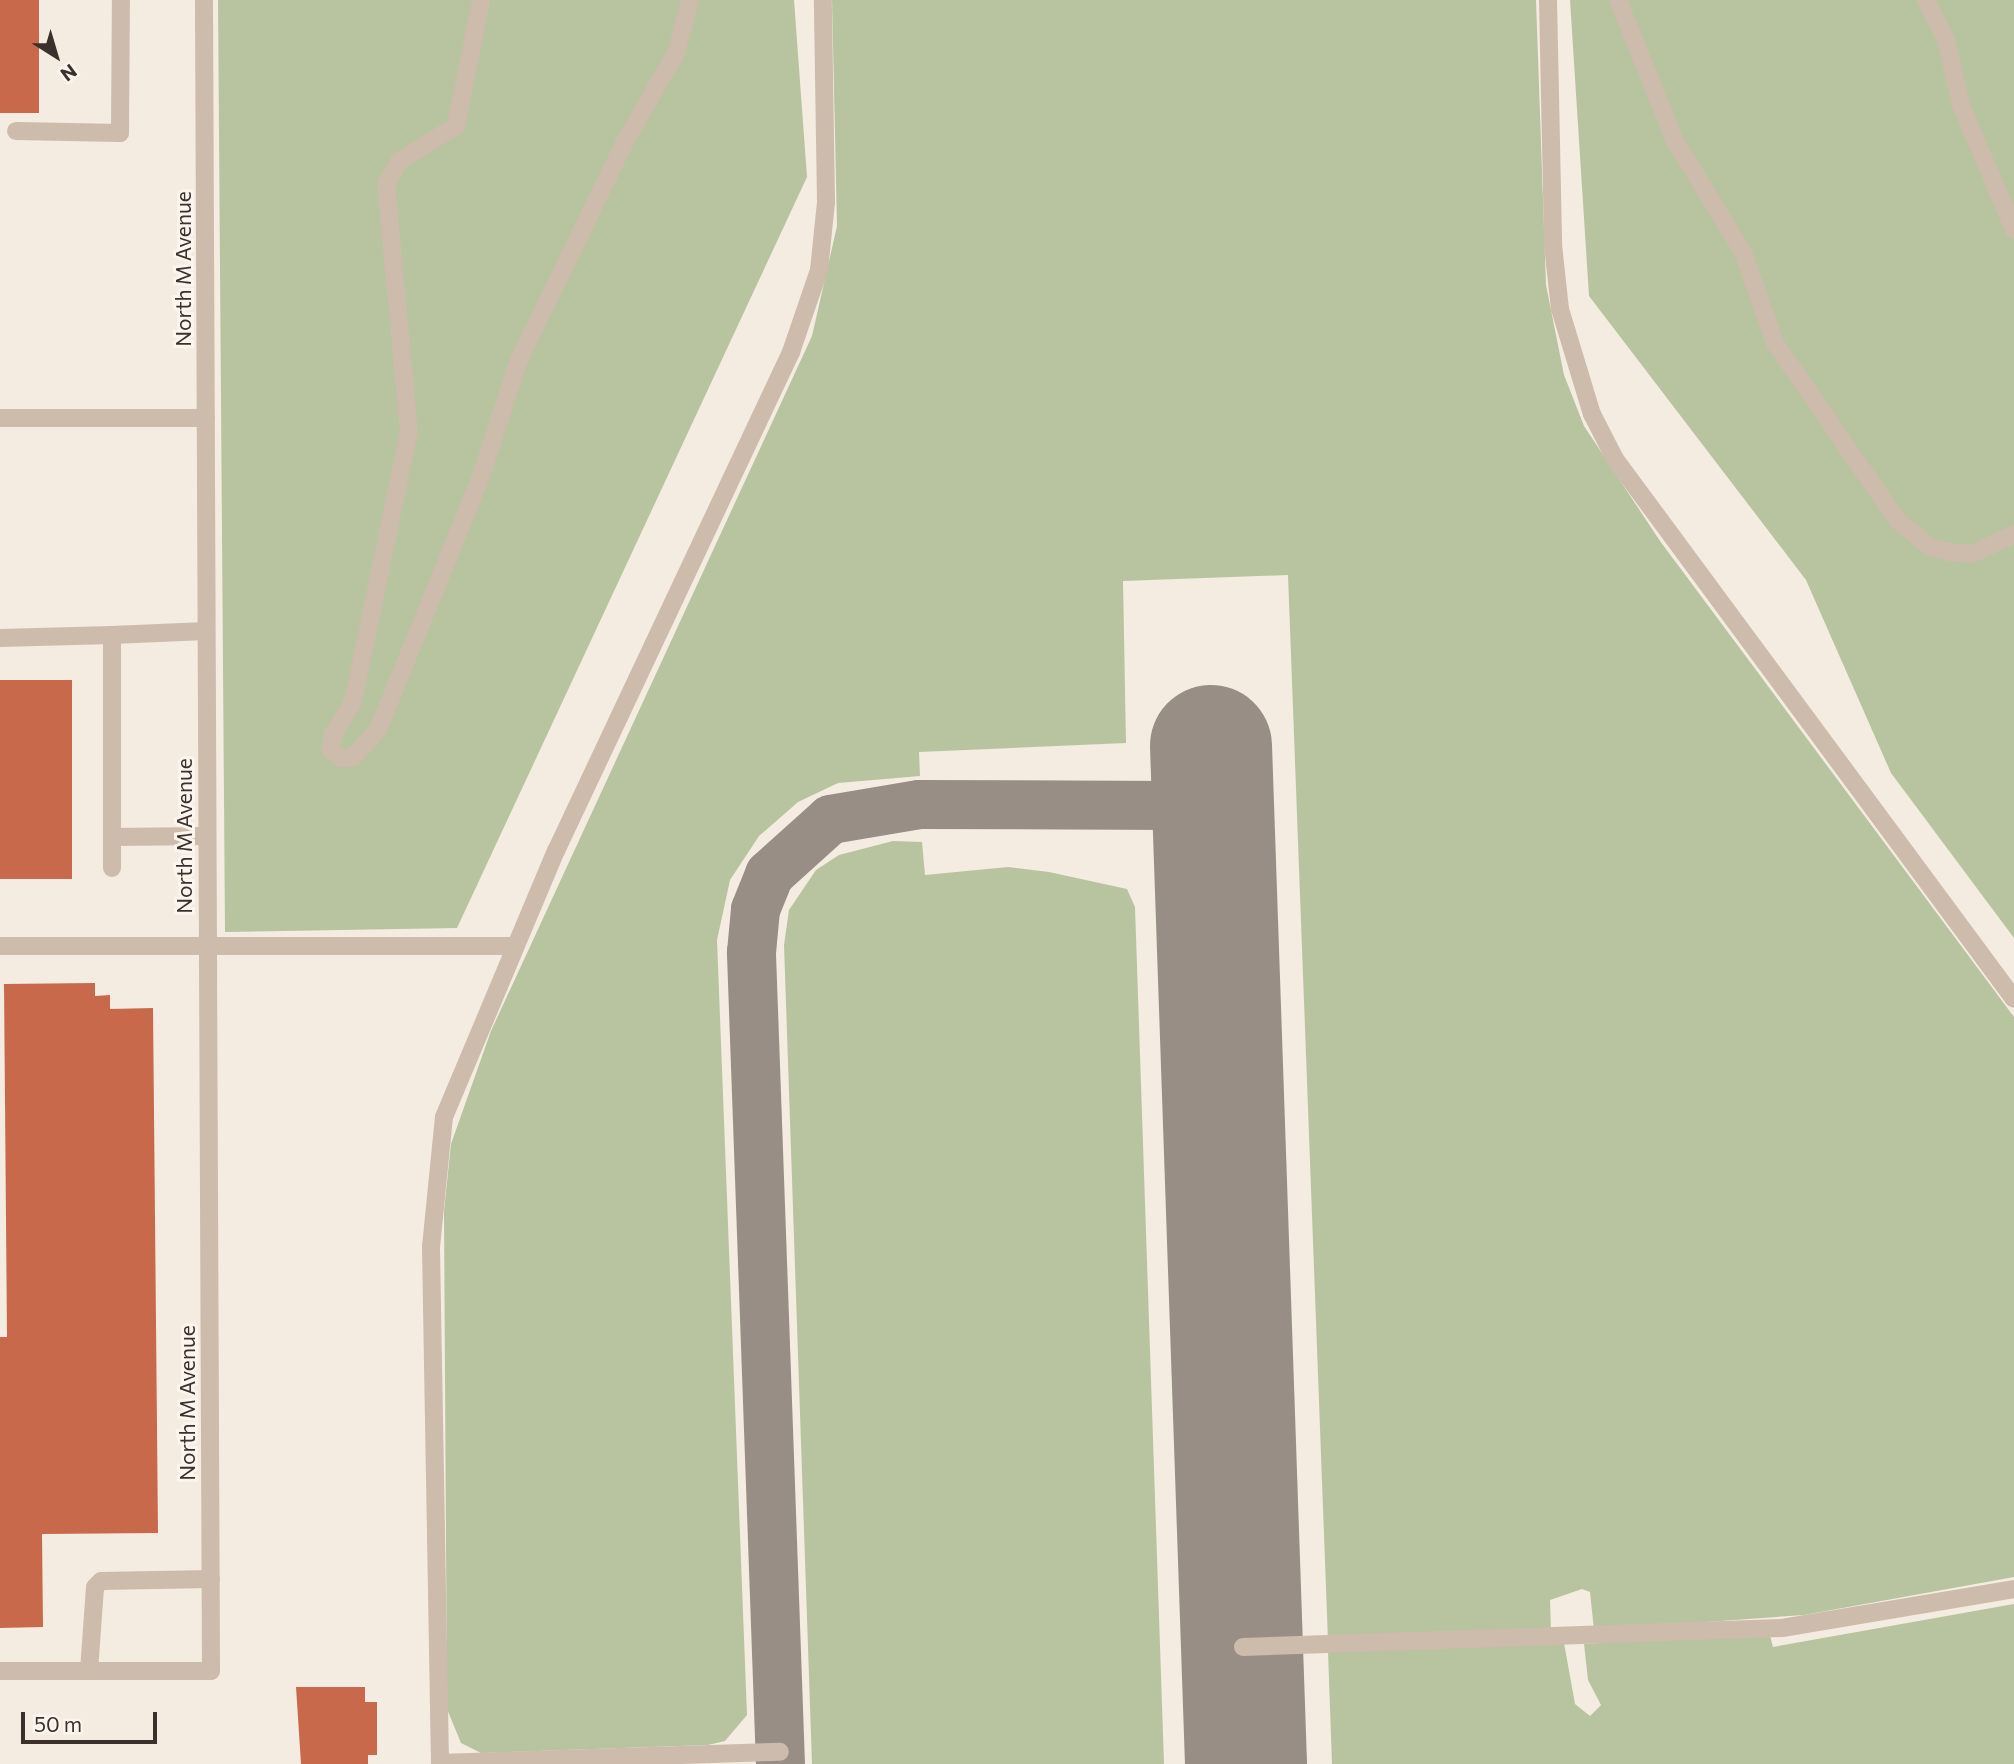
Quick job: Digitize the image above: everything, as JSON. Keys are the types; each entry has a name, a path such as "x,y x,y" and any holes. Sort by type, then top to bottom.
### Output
{"street":[{"path":"16,131 120,133 121,0"},
{"name":"North M Avenue","path":"89,1671 212,1671 204,0"},
{"path":"481,0 456,126 399,161 386,184 409,431 354,702 333,734 331,750 341,758 358,754 378,730 481,476 519,360 628,136 676,53 690,0"},
{"path":"780,1752 440,1763 435,1173 444,1117 514,946 791,352 819,271 826,202 823,0"},
{"path":"1548,0 1553,245 1560,309 1592,414 1615,459 2014,999"},
{"path":"1618,0 1675,141 1743,252 1775,343 1897,520 1930,547 1949,552 1972,554 2014,534"},
{"path":"1926,0 1946,40 1961,105 2014,230"},
{"path":"0,418 206,418"},
{"path":"0,638 206,632"},
{"path":"112,635 112,868"},
{"path":"112,837 207,836"},
{"path":"0,946 514,946"},
{"path":"0,1671 89,1671 95,1587 101,1581 211,1579"},
{"path":"1243,1647 1782,1628 2014,1589"}],"green space":[{"path":"218,0 794,0 807,177 457,928 225,932"},
{"path":"832,0 1536,0 1546,285 1564,375 1584,426 1660,541 2014,1017 2014,1577 1804,1615 1594,1630 1590,1592 1582,1589 1550,1600 1551,1632 1328,1641 1288,575 1123,581 1126,743 919,752 920,776 838,783 798,802 759,836 730,880 717,940 747,1715 725,1741 708,1745 481,1753 461,1743 447,1709 444,1211 451,1144 491,1031 812,336 837,226"},
{"path":"1570,0 2014,0 2014,938 1891,773 1806,580 1589,296"},
{"path":"893,841 922,842 925,875 1008,867 1049,872 1127,889 1135,907 1164,1764 812,1764 784,945 789,910 816,870 839,855"},
{"path":"2014,1604 2014,1764 1332,1764 1328,1652 1564,1643 1575,1704 1590,1716 1601,1705 1588,1680 1584,1644 1769,1632 1773,1647"}],"building":[{"path":"0,0 39,0 39,113 0,113"},
{"path":"0,680 72,680 72,879 0,879"},
{"path":"95,983 95,996 110,995 110,1009 153,1008 158,1533 42,1534 43,1627 0,1628 0,1337 7,1337 4,984"},
{"path":"296,1687 365,1687 365,1702 377,1702 377,1755 368,1755 368,1764 301,1764"}],"taxiway":[{"path":"780,1764 751,952 755,909 769,874 830,819 919,804 1173,805 1200,823 1216,848"}],"runway":[{"path":"1211,746 1246,1764"}]}
